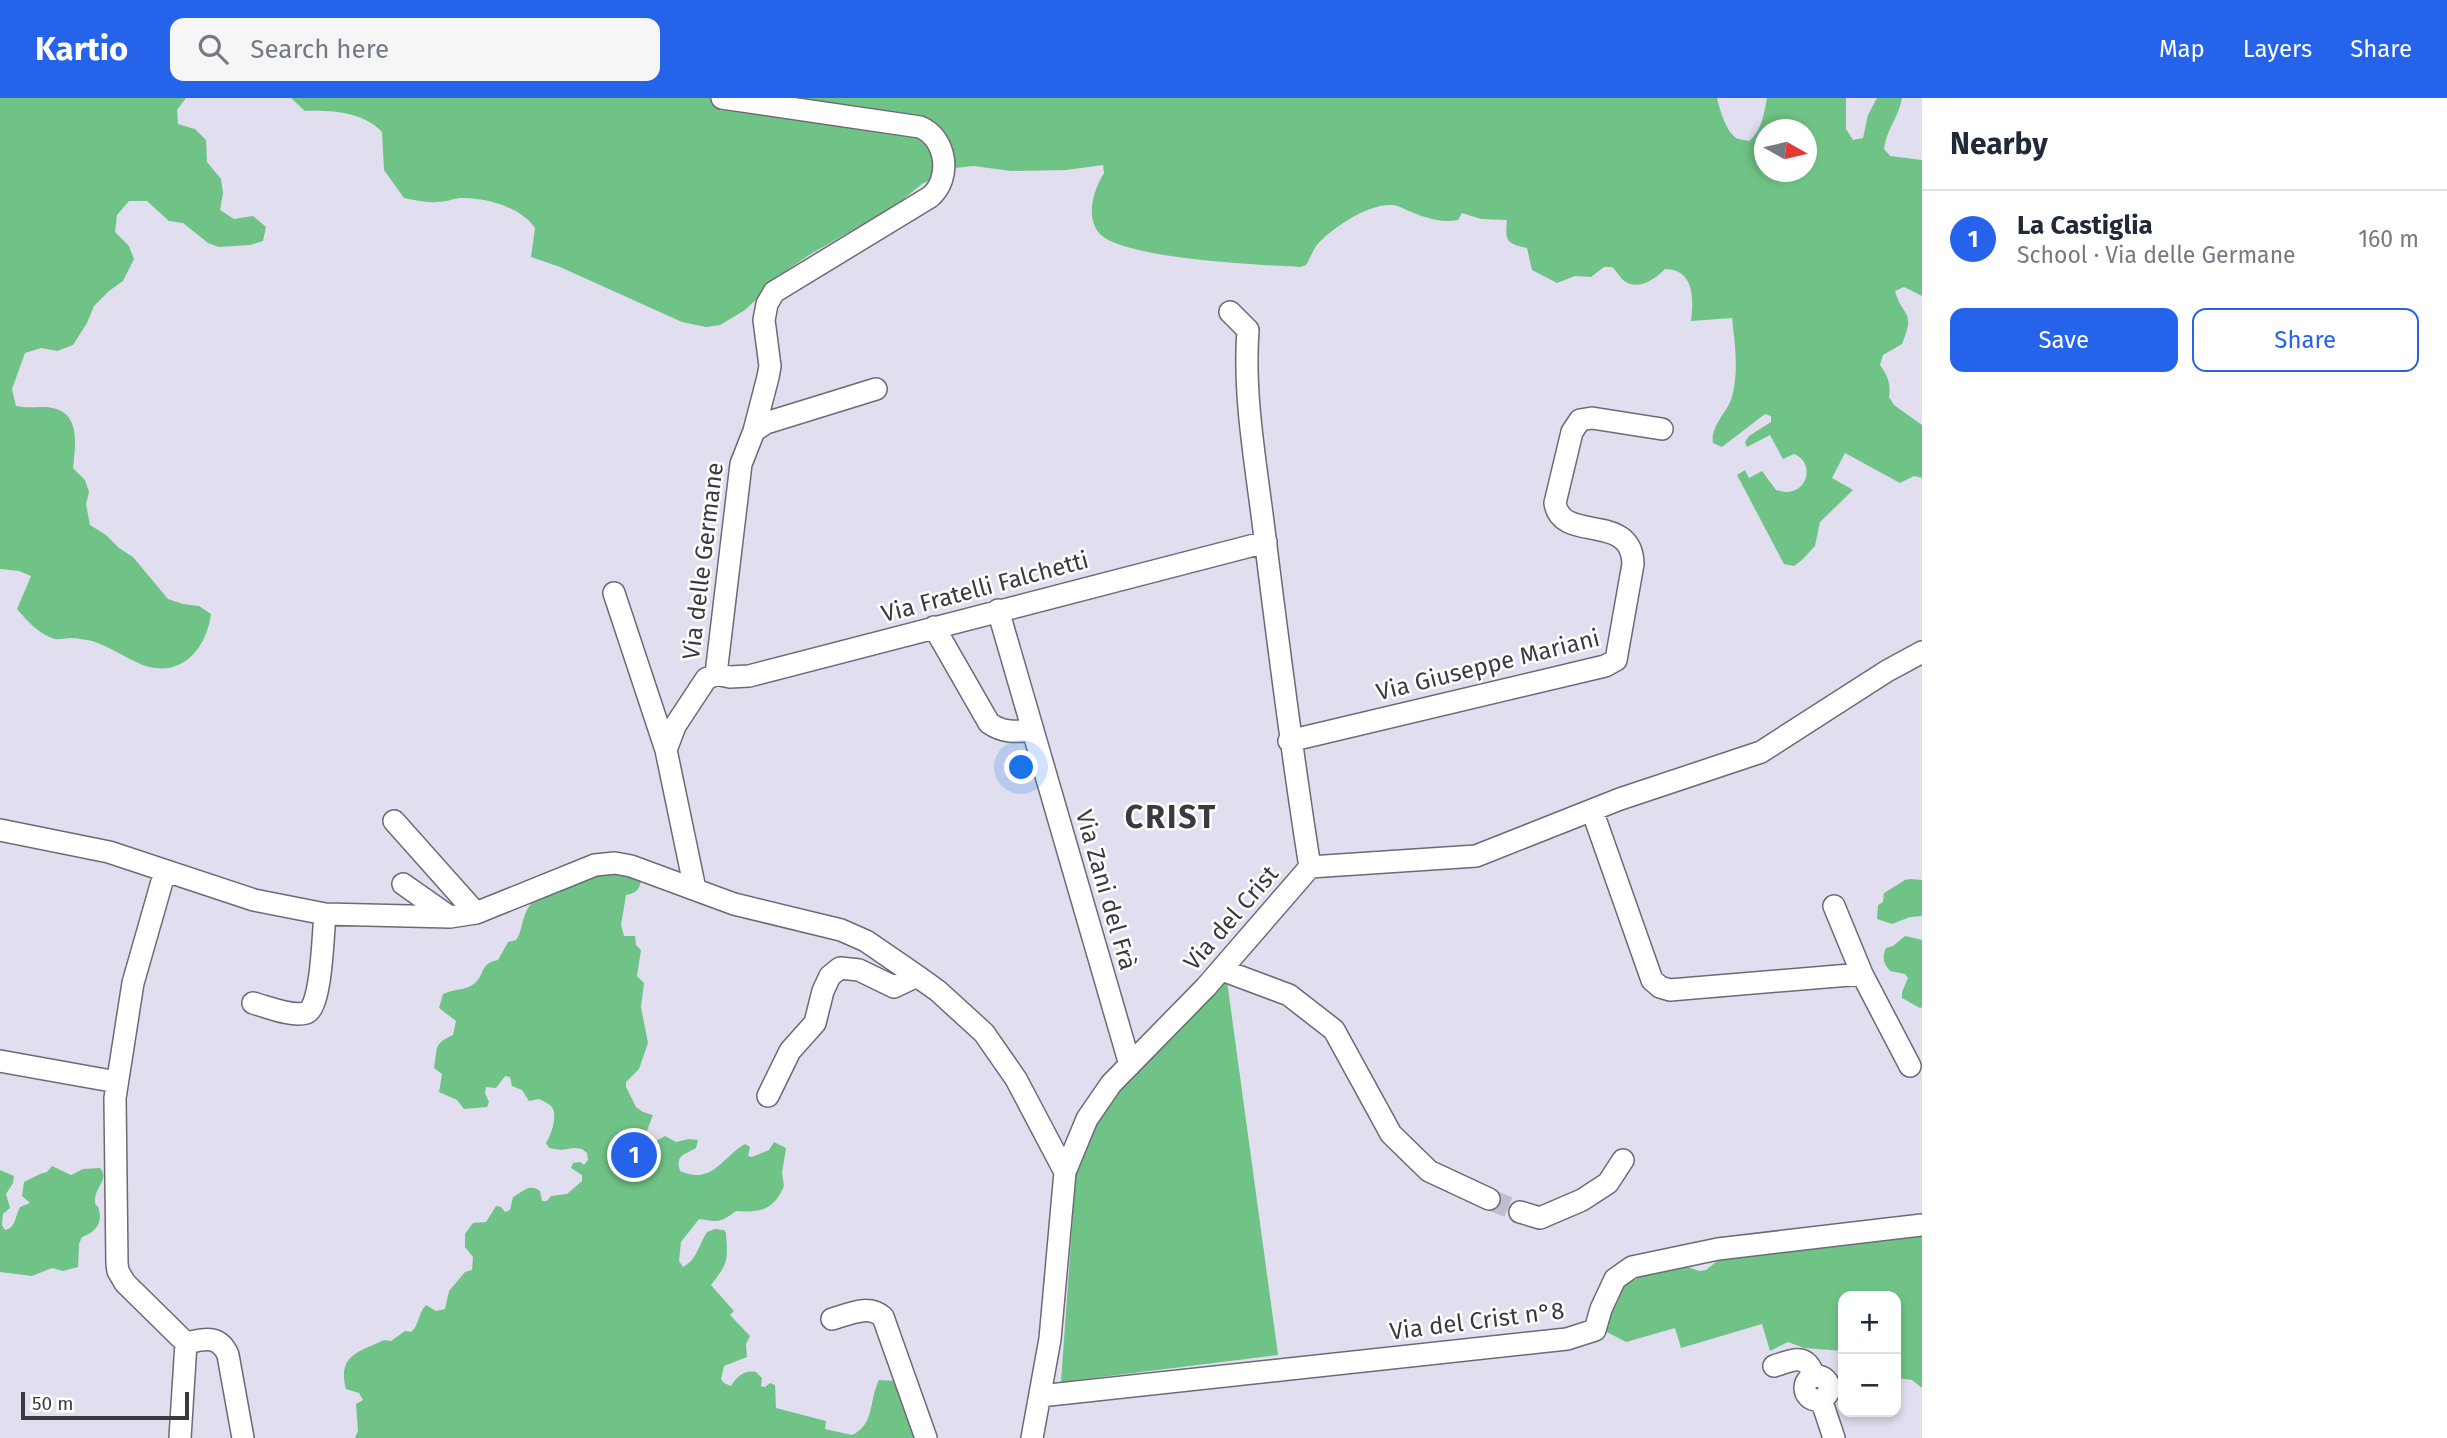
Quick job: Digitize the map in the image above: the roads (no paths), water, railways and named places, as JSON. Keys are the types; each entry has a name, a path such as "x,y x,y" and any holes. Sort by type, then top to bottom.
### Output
{"street":[{"name":"Via delle Germane","path":"666,750 675,726 706,679 716,674 741,464 754,431 770,366 764,320 767,304 774,292 938,190 943,181 943,158 936,138 920,127 722,98"},
{"name":"Via del Crist","path":"1032,1438 1050,1339 1065,1172 1087,1119 1111,1084 1222,970 1310,867 1290,741 1245,362 1248,330 1230,312"},
{"path":"754,431 766,423 876,389"},
{"name":"Via Giuseppe Mariani","path":"1290,741 1605,666 1616,660 1633,552 1628,541 1619,536 1565,520 1557,512 1555,503 1572,432 1580,420 1592,418 1662,429"},
{"name":"Via Fratelli Falchetti","path":"716,674 730,677 749,676 1266,542"},
{"path":"614,593 666,750 698,890"},
{"name":"Via Zani del Frà","path":"998,610 1130,1065"},
{"path":"934,627 989,723 1010,732 1033,730"},
{"path":"1310,867 1476,856 1620,799 1761,752 1887,671 1922,652"},
{"path":"1592,810 1652,980 1660,987 1670,990 1862,974"},
{"path":"394,821 476,913"},
{"path":"0,830 109,852 254,900 325,914 450,917 476,913 595,865 614,863 631,866 734,904 841,930 866,941 938,991 984,1033 1016,1079 1065,1172"},
{"path":"165,871 133,983 115,1098 118,1271 125,1283 186,1343 180,1438"},
{"path":"403,884 450,917"},
{"path":"1833,906 1862,974 1910,1066"},
{"path":"253,1003 297,1014 313,1009 325,914"},
{"path":"768,1096 790,1051 815,1023 822,991 830,976 840,968 859,970 894,986 917,976"},
{"path":"1222,970 1289,995 1334,1030 1391,1135 1429,1171 1489,1199"},
{"path":"0,1061 117,1083"},
{"path":"1520,1212 1540,1218 1582,1200 1608,1183 1623,1160"},
{"name":"Via del Crist n°8","path":"1040,1396 1567,1339 1595,1330 1615,1279 1632,1267 1718,1249 1922,1225"},
{"path":"832,1319 866,1309 875,1310 883,1317 926,1438"},
{"path":"186,1343 206,1338 225,1346 246,1408 243,1438"},
{"path":"1774,1366 1796,1359 1811,1366 1814,1377 1807,1383 1806,1391 1812,1398 1821,1399 1834,1438"}],"tunnel":[{"path":"1489,1199 1520,1212"}],"place":[{"name":"La Castiglia","path":"634,1155"}],"district":[{"name":"CRIST","path":"1171,817"}]}
